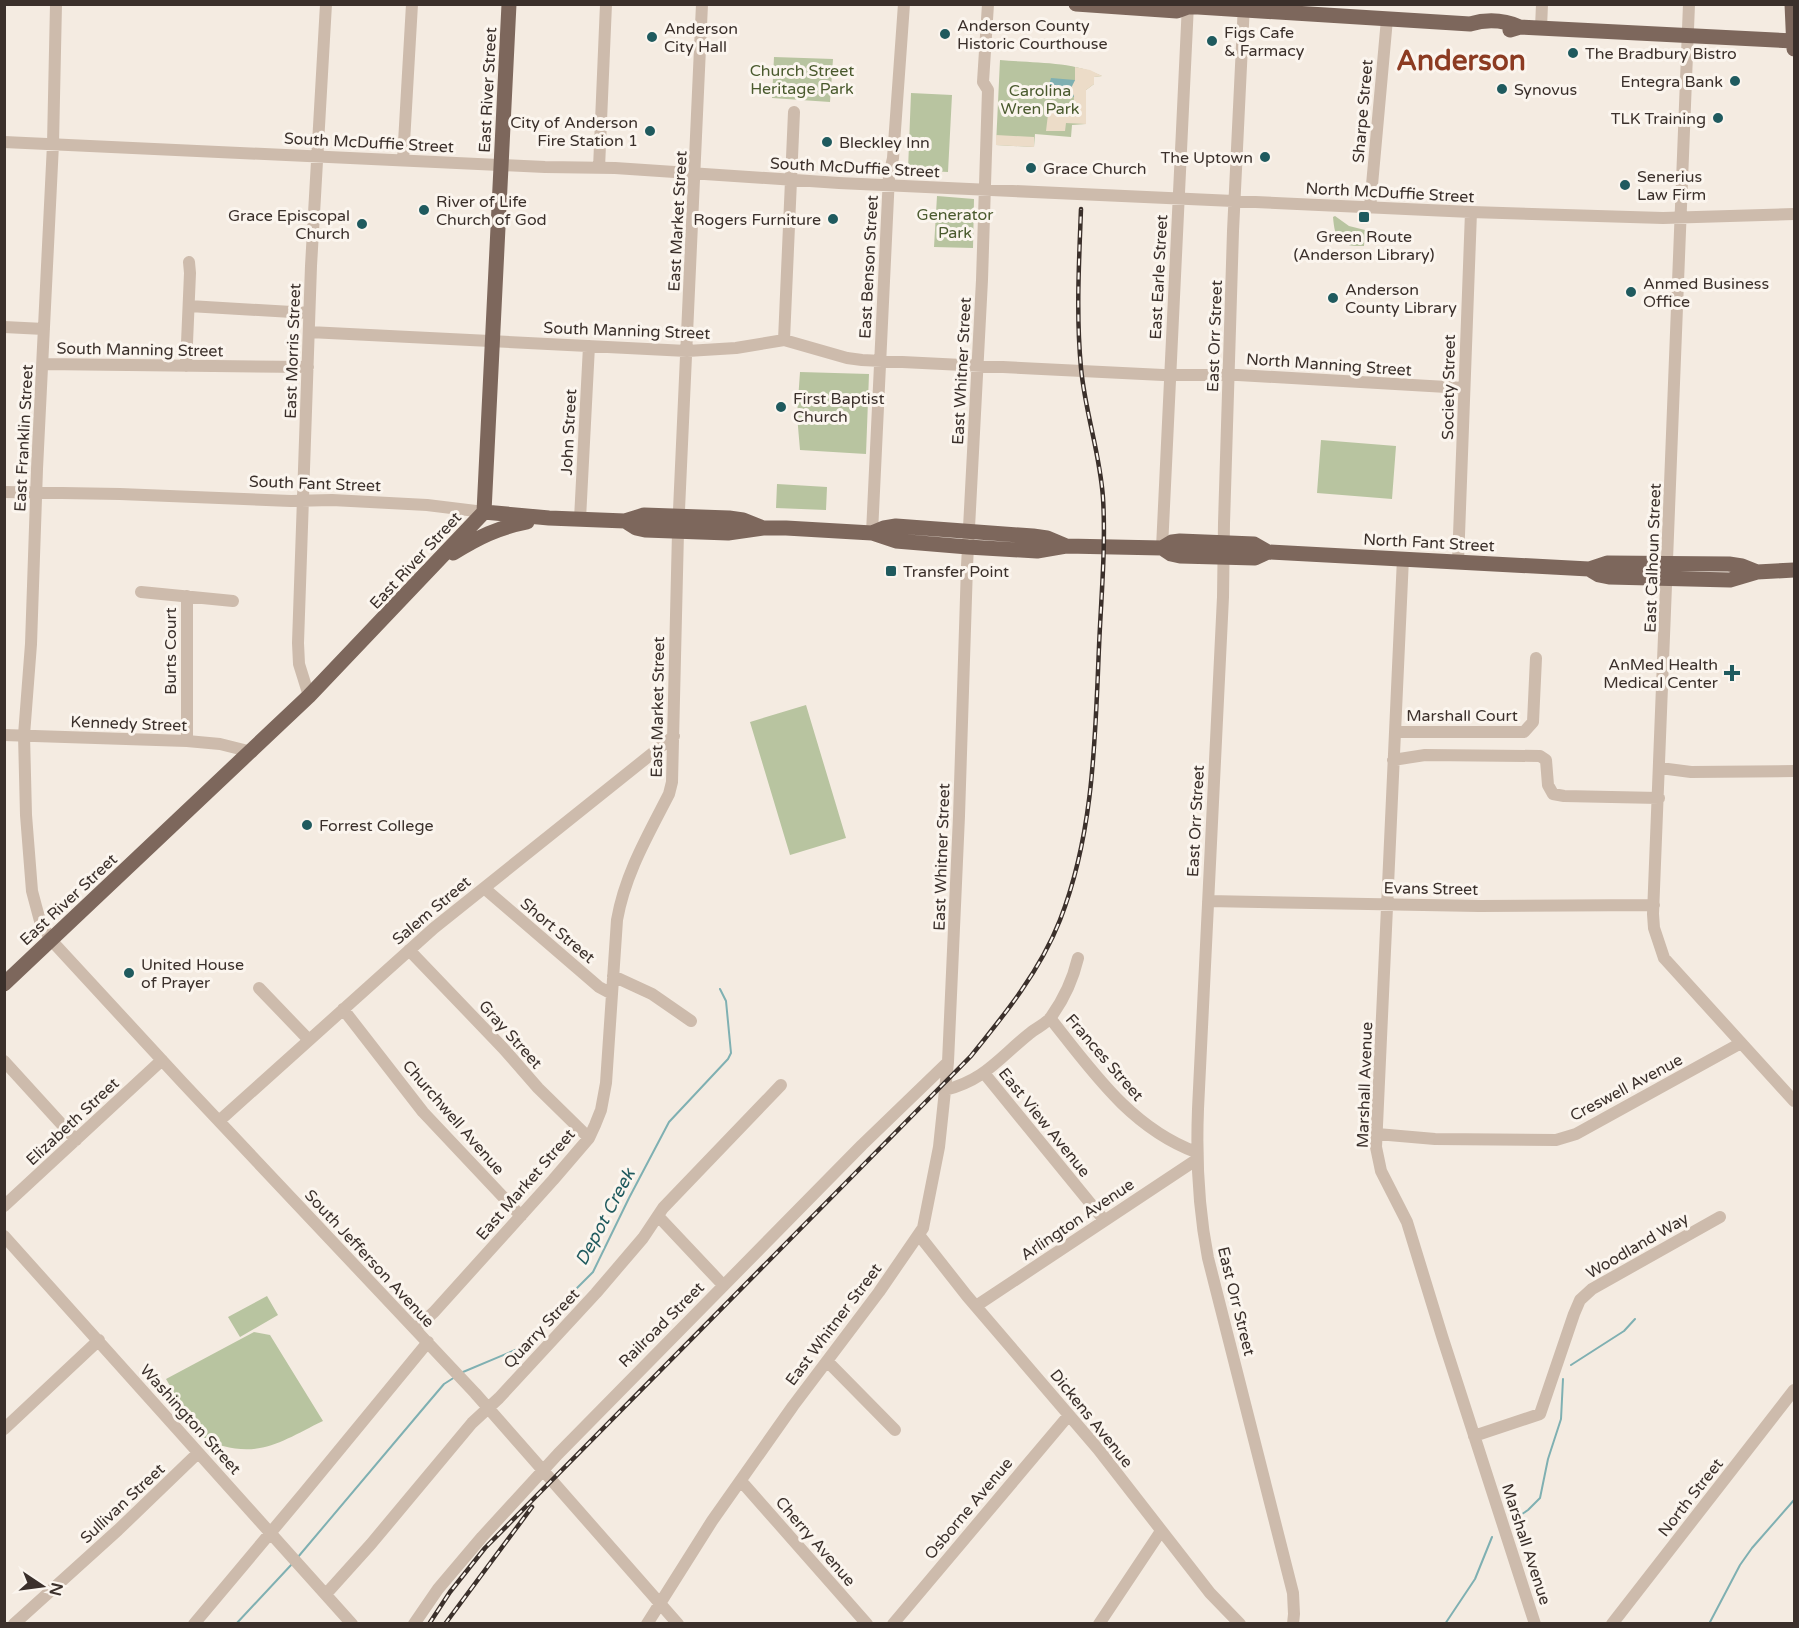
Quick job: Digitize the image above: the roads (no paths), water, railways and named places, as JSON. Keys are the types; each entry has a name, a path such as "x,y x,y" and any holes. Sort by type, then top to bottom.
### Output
{"main road":[{"name":"East River Street","path":"4,984 309,696 484,512 509,4"},
{"path":"1076,4 1178,11 1187,5 1346,10 1387,19 1470,24 1481,29 1508,30 1520,27 1688,35 1794,44 1792,4"},
{"name":"South Fant Street","path":"484,512 549,518 625,521 644,515 729,518 743,520 764,528"},
{"path":"435,565 485,534 549,518"},
{"name":"South Fant Street","path":"625,521 645,530 678,532 728,533 764,528 872,533 896,541 969,539"},
{"name":"North Fant Street","path":"969,539 1036,551 1066,546 1162,549 1172,542 1180,541 1224,550 1254,544 1268,552 1589,569 1599,575 1609,577 1668,572 1731,580 1757,572 1794,570"}],"street":[{"name":"East Franklin Street","path":"51,940 40,921 32,891 26,815 24,735 31,644 53,144 56,4"},
{"name":"East Morris Street","path":"309,696 299,664 298,643 309,313 326,4"},
{"path":"404,160 412,4"},
{"path":"599,168 606,4"},
{"name":"East Market Street","path":"415,1329 434,1312 589,1138 604,1096 620,902 630,873 669,794 674,769 678,532 702,4"},
{"name":"East Benson Street","path":"872,533 888,186 893,158 904,4"},
{"name":"East Whitner Street","path":"647,1623 712,1521 923,1228 937,1158 948,1062 982,280 988,90 983,82 988,4"},
{"path":"1541,28 1542,4"},
{"name":"East Calhoun Street","path":"1689,4 1654,927 1664,958 1794,1101"},
{"name":"East Earle Street","path":"1162,549 1187,5"},
{"name":"East Orr Street","path":"1244,7 1235,200 1224,550 1196,1156 1203,1231 1208,1258 1293,1593 1293,1623"},
{"name":"Sharpe Street","path":"1370,207 1387,19"},
{"path":"784,340 794,112"},
{"name":"South McDuffie Street","path":"4,142 599,168 984,190"},
{"name":"North McDuffie Street","path":"984,190 1235,200 1471,213 1681,218 1794,214"},
{"name":"Society Street","path":"1458,562 1471,213"},
{"path":"186,366 189,262"},
{"path":"189,306 309,313"},
{"name":"South Manning Street","path":"4,327 44,328"},
{"name":"South Manning Street","path":"309,332 687,351 736,348 784,340 847,358 977,366"},
{"name":"John Street","path":"580,519 589,346"},
{"name":"South Manning Street","path":"43,364 308,368"},
{"name":"North Manning Street","path":"977,366 1170,375 1238,375 1464,388"},
{"name":"South Fant Street","path":"4,492 427,505 484,512"},
{"name":"Marshall Avenue","path":"1403,558 1376,1147 1381,1171 1407,1222 1535,1623"},
{"name":"Burts Court","path":"141,592 232,601"},
{"name":"Burts Court","path":"187,596 188,741"},
{"name":"Marshall Court","path":"1395,732 1524,732 1533,722 1536,658"},
{"name":"Kennedy Street","path":"4,735 188,741 220,744 252,752"},
{"name":"Salem Street","path":"219,1121 409,950 674,736"},
{"path":"1393,760 1425,755 1540,756 1546,760 1548,785 1553,794 1659,798"},
{"path":"1660,768 1691,772 1794,771"},
{"name":"Short Street","path":"484,888 599,987 612,994"},
{"name":"Evans Street","path":"1208,901 1479,906 1654,905"},
{"name":"South Jefferson Avenue","path":"51,940 428,1342 678,1623"},
{"name":"Gray Street","path":"409,950 538,1088 589,1138"},
{"name":"Frances Street","path":"945,1090 965,1085 984,1073 1050,1018 1066,994 1078,958"},
{"path":"613,976 652,994 691,1021"},
{"path":"259,988 308,1039"},
{"name":"Churchwell Avenue","path":"343,1009 423,1112 521,1216"},
{"name":"Frances Street","path":"1050,1018 1107,1089 1133,1115 1174,1144 1196,1156"},
{"name":"Creswell Avenue","path":"1377,1134 1435,1139 1556,1140 1576,1134 1741,1043"},
{"name":"Elizabeth Street","path":"4,1206 162,1060"},
{"path":"4,1061 76,1140"},
{"name":"Railroad Street","path":"414,1623 438,1588 543,1470 723,1285 918,1089 948,1062"},
{"name":"East View Avenue","path":"984,1073 1104,1220"},
{"name":"Quarry Street","path":"326,1594 472,1423 596,1293 643,1238 663,1208 781,1085"},
{"name":"Arlington Avenue","path":"976,1306 1196,1156"},
{"path":"658,1216 723,1285"},
{"name":"Woodland Way","path":"1474,1436 1540,1414 1574,1314 1580,1300 1592,1288 1720,1217"},
{"name":"Dickens Avenue","path":"919,1235 1069,1415 1210,1593 1240,1623"},
{"name":"Washington Street","path":"4,1236 352,1623"},
{"path":"4,1429 99,1340"},
{"path":"194,1623 428,1342"},
{"path":"827,1361 895,1430"},
{"name":"North Street","path":"1612,1623 1794,1390"},
{"name":"Osborne Avenue","path":"893,1623 1069,1415"},
{"name":"Sullivan Street","path":"15,1623 118,1530 198,1453"},
{"name":"Cherry Avenue","path":"741,1480 867,1623"},
{"path":"1100,1623 1161,1531"},
{"path":"4,1620 8,1623"}],"water":[{"path":"1051,78 1075,80 1071,88 1074,97 1050,96 1048,89"}],"waterway":[{"name":"Depot Creek","path":"463,1372 520,1348 593,1272 669,1122 731,1053 726,1001 720,989"},
{"path":"1571,1365 1624,1331 1635,1319"},
{"name":"Depot Creek","path":"298,1557 444,1384 455,1377"},
{"path":"1512,1521 1540,1498 1548,1459 1561,1419 1563,1379"},
{"path":"1709,1624 1740,1565 1794,1500"},
{"path":"1445,1624 1475,1579 1492,1537"},
{"name":"Depot Creek","path":"236,1624 292,1564"}],"railway":[{"path":"429,1624 450,1592 485,1548 971,1056 1021,991 1052,939 1080,854 1091,785 1103,572 1103,498 1079,348 1078,288 1081,209"},
{"path":"445,1624 532,1507"}],"place":[{"name":"Anderson County Historic Courthouse","path":"945,34"},
{"name":"Anderson City Hall","path":"652,37"},
{"name":"Figs Cafe & Farmacy","path":"1212,41"},
{"name":"The Bradbury Bistro","path":"1573,53"},
{"name":"Entegra Bank","path":"1735,81"},
{"name":"Synovus","path":"1502,89"},
{"name":"TLK Training","path":"1718,118"},
{"name":"City of Anderson Fire Station 1","path":"650,131"},
{"name":"Bleckley Inn","path":"827,142"},
{"name":"The Uptown","path":"1265,157"},
{"name":"Grace Church","path":"1031,168"},
{"name":"Senerius Law Firm","path":"1625,185"},
{"name":"River of Life Church of God","path":"424,210"},
{"name":"Green Route (Anderson Library)","path":"1364,217"},
{"name":"Rogers Furniture","path":"833,219"},
{"name":"Grace Episcopal Church","path":"362,224"},
{"name":"Anmed Business Office","path":"1631,292"},
{"name":"Anderson County Library","path":"1333,298"},
{"name":"First Baptist Church","path":"781,407"},
{"name":"Transfer Point","path":"891,571"},
{"name":"AnMed Health Medical Center","path":"1732,673"},
{"name":"Forrest College","path":"307,825"},
{"name":"United House of Prayer","path":"129,973"}],"district":[{"name":"Anderson","path":"1461,60"}],"park label":[{"name":"Church Street Heritage Park","path":"802,79"},
{"name":"Carolina Wren Park","path":"1040,99"},
{"name":"Generator Park","path":"955,223"}]}
